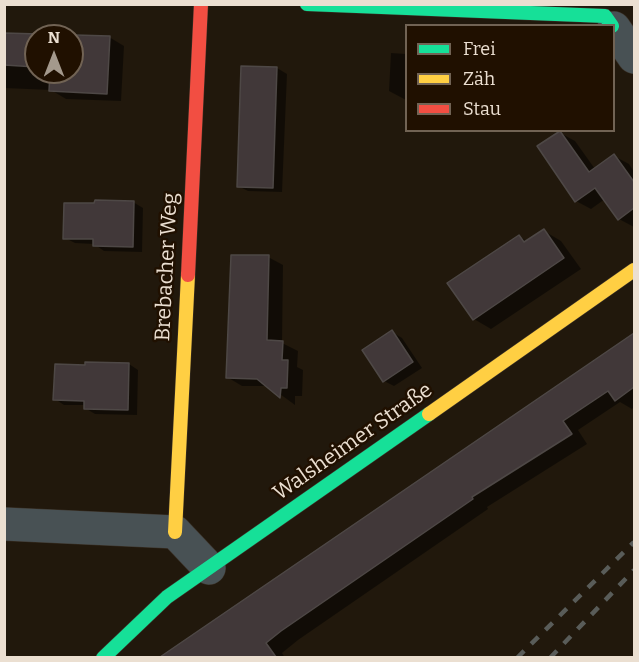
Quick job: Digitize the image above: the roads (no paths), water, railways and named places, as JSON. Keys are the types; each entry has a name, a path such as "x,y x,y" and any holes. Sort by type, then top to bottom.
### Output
{"street":[{"name":"Brebacher Weg","path":"175,532 201,4"},
{"path":"307,4 605,16 611,24"},
{"path":"615,30 634,57"},
{"name":"Walsheimer Straße","path":"103,657 167,597 634,270"},
{"path":"4,524 175,532 208,568"}],"railway":[{"path":"517,658 634,542"},
{"path":"550,658 634,570"}]}
